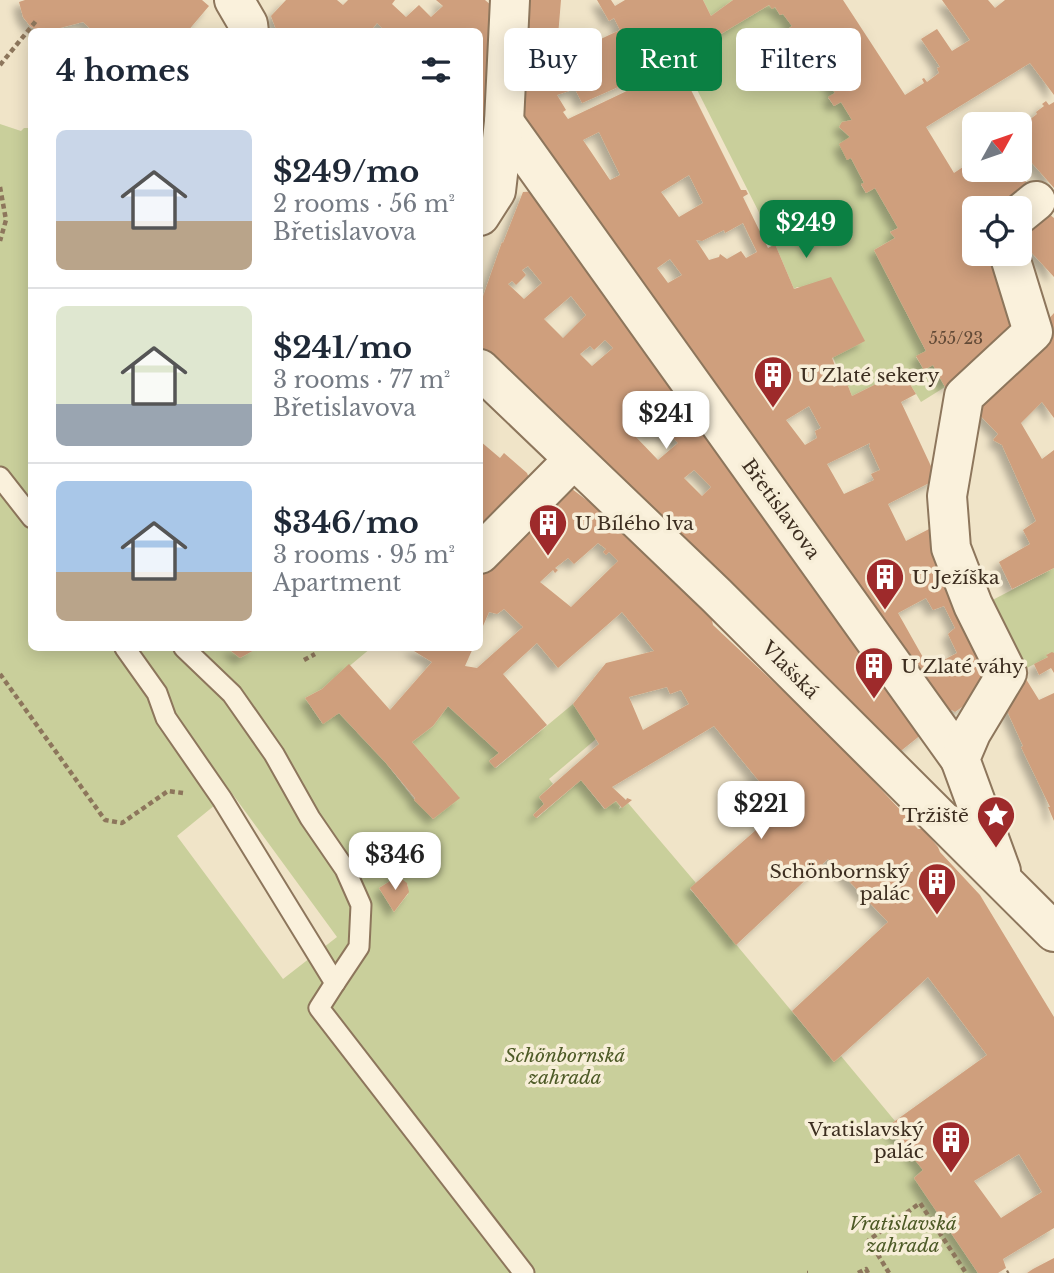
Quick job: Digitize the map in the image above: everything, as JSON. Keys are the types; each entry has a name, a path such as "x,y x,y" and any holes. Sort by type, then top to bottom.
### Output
{"street":[{"path":"234,0 248,28"},
{"path":"483,211 496,191 504,122 510,0"},
{"name":"Břetislavova","path":"504,122 960,760"},
{"path":"1013,266 1033,332 964,396 947,496 951,548 973,605 1007,673 971,733 960,760 1005,881 1054,932"},
{"name":"Vlašská","path":"483,372 716,595 1005,881"},
{"path":"483,551 573,460"}],"lane":[{"path":"0,477 28,513"},
{"path":"127,651 158,693 166,718 222,799 335,983"},
{"path":"187,651 232,694 274,754 310,818 345,869 361,905 359,947 319,1008 524,1273"}],"path":[{"path":"30,28 36,21"},
{"path":"0,65 28,31"},
{"path":"0,187 6,220 0,241"},
{"path":"304,660 315,654"},
{"path":"0,674 105,820 122,822 168,791 222,799"},
{"path":"889,1273 869,1240 919,1203 966,1273"},
{"path":"858,1273 866,1269 868,1273"}],"green space":[{"path":"703,0 733,0 711,16"},
{"path":"769,5 775,7 792,26 736,28 736,91 834,91 835,93 828,98 834,106 841,102 852,120 843,122 839,127 850,137 851,158 864,183 861,185 866,193 875,188 898,228 890,232 895,238 874,250 926,351 916,357 924,370 933,365 945,387 921,402 902,371 852,396 846,381 843,382 805,287 794,289 775,244 698,91 722,91 722,33"},
{"name":"Schönbornská zahrada","path":"0,124 21,131 28,128 28,651 231,651 240,658 253,651 367,651 322,689 305,698 322,723 339,713 433,819 459,797 412,742 433,726 448,706 499,753 489,761 496,768 573,704 596,739 549,779 553,784 539,797 544,804 533,815 537,818 581,780 604,809 616,801 619,809 628,803 696,883 690,889 834,1062 841,1056 895,1121 888,1126 923,1170 914,1178 978,1273 0,1273","holes":["231,792 337,937 283,979 177,836","398,876 408,885 408,894 394,912 379,888"]},
{"path":"1054,568 1054,653 1047,654 1048,657 1021,671 981,606"}],"building":[{"path":"202,0 209,6 190,28 90,28 83,22 60,28 33,28 23,17 19,2"},
{"path":"286,0 337,0 343,5 348,0 395,0 392,4 406,17 419,5 431,17 443,6 436,0 485,0 499,12 483,145 483,28 382,28 377,23 373,28 276,28 271,16"},
{"path":"522,0 561,0 559,28 519,28"},
{"path":"597,0 611,0 615,6 625,0 703,0 711,16 733,0 843,0 905,95 924,83 922,79 927,82 939,73 937,68 940,67 921,39 937,29 952,51 970,40 942,0 988,0 995,8 1005,0 1054,0 1054,95 1030,63 926,127 954,173 962,168 962,182 1026,182 1032,192 1026,196 962,196 962,266 994,266 1017,308 1015,333 945,387 933,365 924,370 916,356 926,351 874,250 895,238 890,232 898,228 875,188 866,193 861,184 864,183 851,158 847,160 839,144 850,137 839,127 842,122 852,120 841,102 834,106 828,97 835,93 834,91 861,91 861,28 789,28 792,26 783,14 780,15 775,7 772,9 769,5 722,33 722,28 619,28 614,18 609,21"},
{"path":"616,32 616,88 582,103 576,91 602,91 602,38"},
{"path":"512,91 569,91 557,95 568,119 627,91 692,91 741,190 746,190 748,194 743,197 768,248 775,244 794,289 831,277 865,341 832,358 837,371 828,379 834,387 846,381 852,396 902,371 916,394 901,402 937,479 888,504 906,541 931,528 995,674 976,698 970,696 969,702 948,714 511,101","holes":["599,132 620,175 610,180 583,140","689,175 703,203 679,217 661,192","743,223 757,252 746,258 741,251 727,259 720,254 719,257 709,260 696,240 702,241 724,230 725,233","670,259 682,275 668,283 657,268","809,406 821,428 815,431 817,438 805,445 786,420","870,443 880,470 871,474 874,480 844,494 827,464","926,598 933,610 944,606 955,628 948,634 957,653 929,668 898,613"]},
{"path":"1046,101 1049,105 1054,102 1054,188 1032,163 1032,118"},
{"path":"539,191 927,730 897,754 483,348 483,296 523,192","holes":["528,266 542,283 524,299 508,284 512,281 516,285 526,275 522,270","571,296 586,315 563,338 544,319","605,340 613,348 592,366 580,354 590,346 594,350","639,396 646,403 658,397 665,405 651,420 633,402","645,429 652,436 657,431 662,436 668,433 678,443 658,460 636,437","694,470 711,487 702,496 684,478"]},
{"path":"1045,211 1054,218 1054,277 1032,253 1032,221"},
{"path":"1054,313 1054,418 1042,402 1021,423 1042,459 1054,450 1054,568 1012,589 999,562 1030,544 1023,530 1036,521 1002,445 993,440 998,434 971,406"},
{"path":"483,444 500,458 504,453 527,473 529,478 483,532"},
{"path":"572,489 654,551 708,602 713,625 836,741 918,829 923,829 940,852 980,895 1054,1017 1054,1228 1003,1259 1006,1268 998,1273 978,1273 914,1178 923,1170 888,1126 987,1055 928,977 834,1062 792,1011 888,922 828,859 736,945 690,888 781,808 714,726 612,787 626,800 632,800 622,808 616,801 605,809 581,780 536,818 533,815 544,804 539,797 599,744 573,704 606,663 654,651 622,612 558,668 537,643 503,674 547,725 495,768 489,761 499,753 448,706 433,726 412,742 460,798 433,819 339,713 323,724 305,698 322,689 349,664 390,710 432,662 414,651 472,651 465,666 477,668 523,627 504,609 497,614 489,612 483,626 483,569 493,554","holes":["598,543 606,549 603,552 606,555 609,552 618,561 571,607 540,582 553,570 555,573 558,570 555,568 568,558 574,564","667,687 670,694 681,690 689,704 643,730 629,697","1019,1154 1042,1192 1001,1218 974,1181"]},
{"path":"231,651 253,651 240,658"},
{"path":"1052,652 1054,673 1051,668 1039,675 1034,664"},
{"path":"1021,671 1039,700 1054,693 1054,821 1003,702"},
{"path":"398,876 407,883 409,892 394,912 379,888"},
{"path":"1054,1258 1054,1273 1027,1273 1033,1269"}],"place":[{"name":"U Zlaté sekery","path":"773,409"},
{"name":"U Bílého lva","path":"548,557"},
{"name":"U Ježíška","path":"885,611"},
{"name":"U Zlaté váhy","path":"874,700"},
{"name":"Tržiště","path":"996,849"},
{"name":"Schönbornský palác","path":"937,916"},
{"name":"Vratislavský palác","path":"951,1174"}],"park label":[{"name":"Vratislavská zahrada","path":"903,1234"}]}
